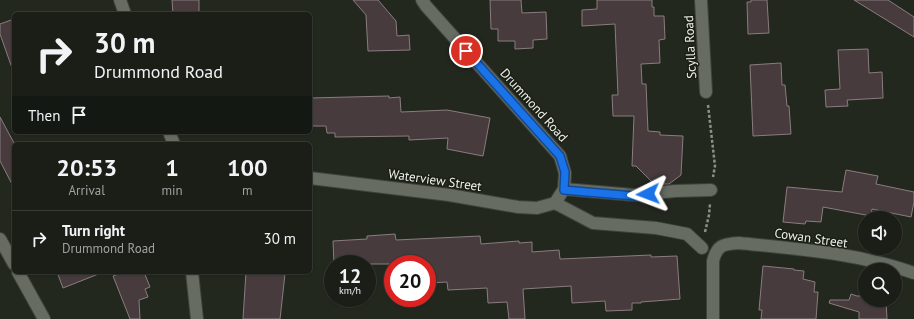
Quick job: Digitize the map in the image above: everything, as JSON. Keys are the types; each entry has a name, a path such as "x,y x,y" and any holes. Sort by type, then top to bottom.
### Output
{"street":[{"path":"120,0 124,12"},
{"name":"Drummond Road","path":"422,0 560,156 565,172 564,190"},
{"name":"Scylla Road","path":"701,0 706,92"},
{"name":"Waterview Street","path":"312,178 448,195 518,207 537,208 555,203"},
{"path":"702,248 687,234 656,228 593,223 555,203 564,190 634,196 675,191 711,190"},
{"path":"0,239 12,260"},
{"name":"Cowan Street","path":"713,319 713,261 715,252 721,246 729,244 739,243 827,253 897,267 914,273"},
{"path":"19,274 44,319"},
{"path":"192,274 197,319"}],"path":[{"path":"706,92 715,166 711,190"}],"building":[{"path":"172,0 199,0 199,12 173,12"},
{"path":"353,0 378,0 396,21 397,36 409,35 410,50 368,51 366,15"},
{"path":"490,0 521,0 522,13 546,12 547,39 533,40 533,48 515,49 515,41 498,41 498,29 491,29"},
{"path":"597,0 652,0 654,16 664,16 665,39 659,40 660,63 641,64 642,84 646,84 648,131 660,132 660,135 683,136 681,175 669,184 654,184 636,166 632,166 634,116 613,116 612,95 618,95 615,24 582,26 582,10 597,9"},
{"path":"751,0 767,0 769,33 748,34 747,2 751,2"},
{"path":"854,0 888,0 914,17 914,37"},
{"path":"12,20 12,68 0,34 0,24"},
{"path":"868,49 869,73 882,72 883,98 847,100 848,106 826,107 825,90 840,89 838,50"},
{"path":"781,63 782,85 785,85 787,106 789,106 791,134 753,136 750,65"},
{"path":"400,97 401,112 447,110 490,118 483,156 447,149 448,138 409,140 409,136 335,137 335,133 327,133 326,126 312,126 312,98"},
{"path":"0,117 13,142 12,142 12,184 0,161"},
{"path":"846,170 878,176 876,184 914,192 911,217 902,215 902,211 882,211 872,209 872,211 858,211 858,214 823,207 821,222 806,221 805,224 783,222 787,187 842,192"},
{"path":"395,234 396,240 480,236 481,244 519,241 519,243 532,242 532,252 559,250 560,259 651,255 651,257 677,256 680,299 632,303 632,310 606,311 605,301 572,303 571,286 523,289 525,319 509,319 507,302 488,303 487,288 448,290 447,282 436,283 436,255 384,255 384,264 376,264 376,255 334,255 333,241 367,239 367,236"},
{"path":"763,266 804,271 803,279 815,282 814,292 818,292 816,319 761,319 762,310 759,310"},
{"path":"58,274 98,274 63,288"},
{"path":"118,274 145,274 150,287 145,289 148,297 139,300 140,319 130,319 113,276"},
{"path":"246,274 285,274 280,319 243,319"},
{"path":"851,294 858,296 858,307 886,307 887,319 859,319 859,312 829,303 830,300 849,300"}],"route":[{"path":"466,51 560,156 565,172 564,190 634,196 648,194"}]}
